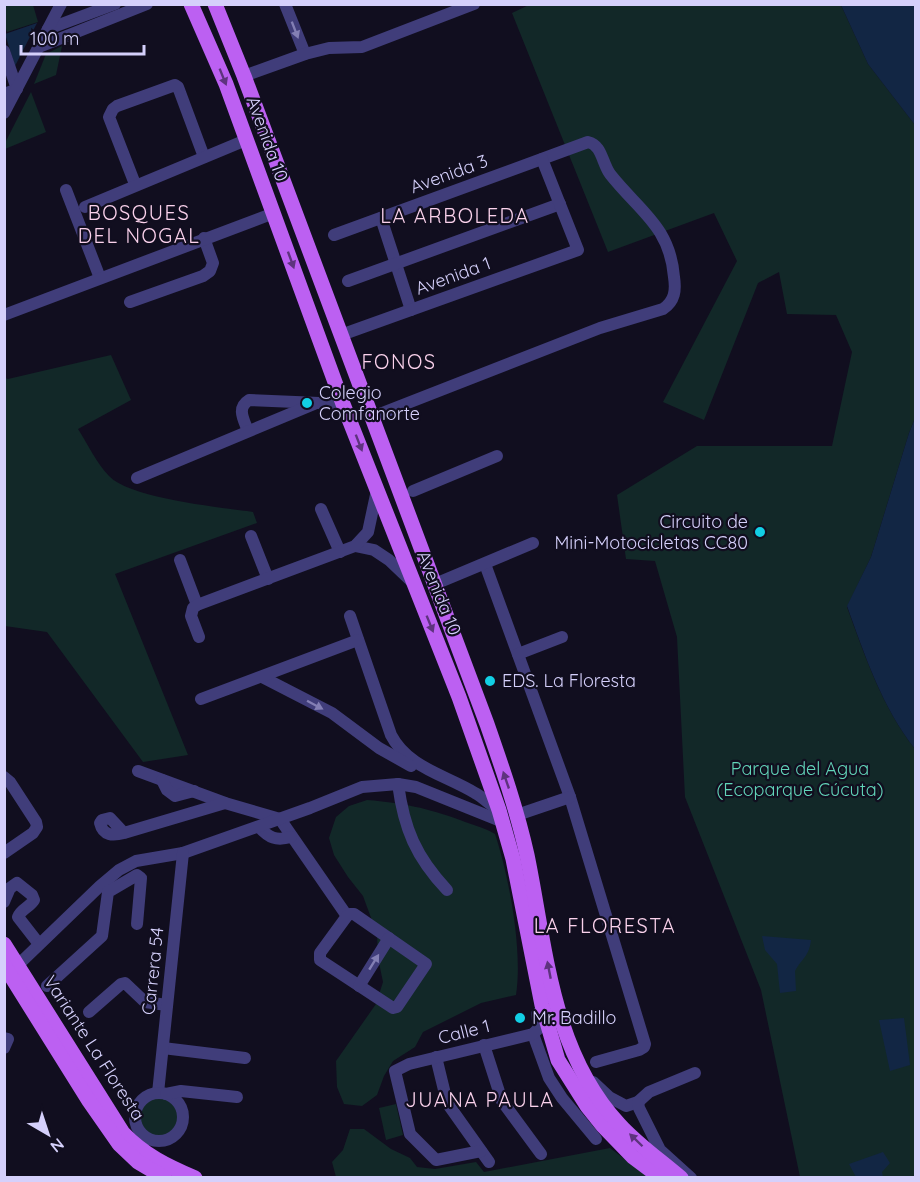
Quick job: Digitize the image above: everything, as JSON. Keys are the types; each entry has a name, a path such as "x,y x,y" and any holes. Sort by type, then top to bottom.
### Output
{"main road":[{"name":"Avenida 10","path":"191,4 226,84 343,404 459,697 489,782 496,812 513,859 543,1009 558,1060 587,1106 618,1142 661,1178"},
{"name":"Avenida 10","path":"215,4 394,475 408,496 411,521 487,724 518,815 555,999 566,1035 583,1073 618,1123 681,1178"},
{"path":"385,510 396,508 408,496"},
{"path":"394,533 411,521"},
{"name":"Variante La Floresta","path":"4,944 11,965 119,1144 138,1162 165,1178"},
{"name":"Variante La Floresta","path":"45,1019 123,1133 135,1146 165,1165 195,1178"}],"street":[{"path":"4,113 62,4"},
{"path":"48,29 115,4"},
{"path":"39,47 147,4"},
{"path":"244,76 305,54 329,48 362,47 474,4"},
{"path":"286,5 305,54"},
{"path":"4,51 17,89"},
{"path":"135,184 109,117 113,109 123,103 175,85 178,87 204,157"},
{"path":"4,94 17,89"},
{"path":"85,207 135,184 246,140"},
{"name":"Avenida 3","path":"334,235 588,142 597,146 609,172 658,227 672,256 675,294 671,303 658,311 600,328 372,417"},
{"path":"348,281 560,204 542,159"},
{"path":"66,190 100,278"},
{"name":"Avenida 1","path":"341,335 578,250 560,204"},
{"path":"4,315 274,213"},
{"path":"381,218 411,310"},
{"path":"130,302 203,276 210,271 213,263 204,238"},
{"path":"248,431 241,410 249,400 343,404"},
{"path":"137,478 314,404"},
{"path":"408,496 497,456"},
{"path":"199,638 191,616 193,608 197,605 355,546 368,532 377,490"},
{"path":"321,509 340,552"},
{"path":"251,536 268,579"},
{"path":"435,584 533,543"},
{"path":"355,546 374,550 402,572 414,585"},
{"path":"180,560 197,605"},
{"path":"485,564 570,797 645,1044 639,1050 596,1062"},
{"path":"350,616 391,735 400,749 414,762 477,794 496,812"},
{"path":"518,654 562,637"},
{"path":"201,699 264,678 358,640"},
{"path":"264,678 332,713 379,748 496,812"},
{"path":"138,771 280,819 347,916"},
{"path":"4,777 10,782 37,827 33,833 4,853"},
{"path":"477,794 485,790 489,782"},
{"path":"11,965 104,889 119,870 136,861 183,853 259,827 362,787 398,784 496,812"},
{"path":"398,784 405,826 427,868 447,890"},
{"path":"518,815 570,797"},
{"path":"124,833 225,802"},
{"path":"259,827 274,839 291,837"},
{"name":"Carrera 54","path":"183,853 163,1048 162,1094 181,1091 237,1097"},
{"path":"104,889 134,875 140,876 137,924"},
{"path":"4,902 10,888 17,883 32,895 34,900 32,904 18,917 39,944"},
{"path":"47,986 102,936 104,889"},
{"path":"354,914 389,938 424,962 426,967 399,1006 395,1007 359,986 321,962 319,958 324,947 347,916 354,914"},
{"path":"359,986 389,938"},
{"path":"89,1012 125,983 145,1002 167,1005"},
{"path":"543,1009 537,1014 539,1028 533,1034 549,1078 562,1098 596,1139"},
{"name":"Calle 1","path":"481,1151 436,1160 410,1134 395,1071 409,1064 533,1034"},
{"path":"4,1038 8,1039 4,1048"},
{"path":"484,1045 502,1101 541,1154"},
{"path":"163,1048 245,1058"},
{"path":"436,1057 450,1107 489,1162"},
{"path":"583,1073 609,1097 626,1106 638,1102 649,1092 695,1073"},
{"path":"638,1102 660,1150 691,1178"}],"green space":[{"name":"Parque del Agua (Ecoparque Cúcuta)","path":"531,4 841,5 868,64 915,125 915,418 871,557 847,607 884,699 915,749 915,1177 800,1177 761,990 685,797 677,637 655,561 626,559 617,495 697,446 832,446 852,352 836,315 787,314 779,272 758,283 704,420 663,402 737,261 714,213 608,252 512,13"},
{"path":"4,5 33,5 38,22 7,32"},
{"path":"62,46 56,75 34,84 46,54"},
{"path":"31,92 46,132 5,149 5,143"},
{"path":"111,355 131,400 78,429 96,460 109,476 136,491 156,496 253,512 257,523 115,574 188,755 143,762 47,632 5,626 5,378"},
{"path":"367,800 426,809 495,834 513,914 518,977 516,995 481,1003 423,1032 415,1047 393,1061 377,1095 362,1106 344,1104 337,1087 336,1061 376,1004 383,982 378,958 377,934 363,896 334,855 329,838 336,817 349,806"},
{"path":"158,1096 166,1097 173,1102 178,1109 178,1125 173,1132 166,1137 158,1138 150,1137 143,1132 138,1125 137,1117 138,1109 143,1102 150,1097"},
{"path":"396,1104 403,1135 386,1140 379,1108"},
{"path":"350,1129 364,1129 391,1149 410,1158 417,1167 435,1169 476,1162 484,1172 610,1148 648,1177 336,1177 332,1162 343,1150"}],"water":[{"path":"841,5 915,5 915,125 868,64"},
{"path":"37,23 15,66 5,34"},
{"path":"915,418 915,749 903,733 884,698 847,606 871,557"},
{"path":"762,936 811,940 807,954 795,971 796,991 780,993 777,964 765,950"},
{"path":"904,1018 910,1065 890,1071 879,1020"},
{"path":"883,1152 890,1163 882,1172 883,1177 856,1177 849,1164"}],"place":[{"name":"Colegio Comfanorte","path":"307,403"},
{"name":"Circuito de Mini-Motocicletas CC80","path":"760,532"},
{"name":"EDS. La Floresta","path":"490,681"},
{"name":"Mr. Badillo","path":"520,1018"}],"district":[{"name":"LA ARBOLEDA","path":"455,216"},
{"name":"BOSQUES DEL NOGAL","path":"139,224"},
{"name":"FONOS","path":"399,362"},
{"name":"LA FLORESTA","path":"605,926"},
{"name":"JUANA PAULA","path":"480,1100"}]}
